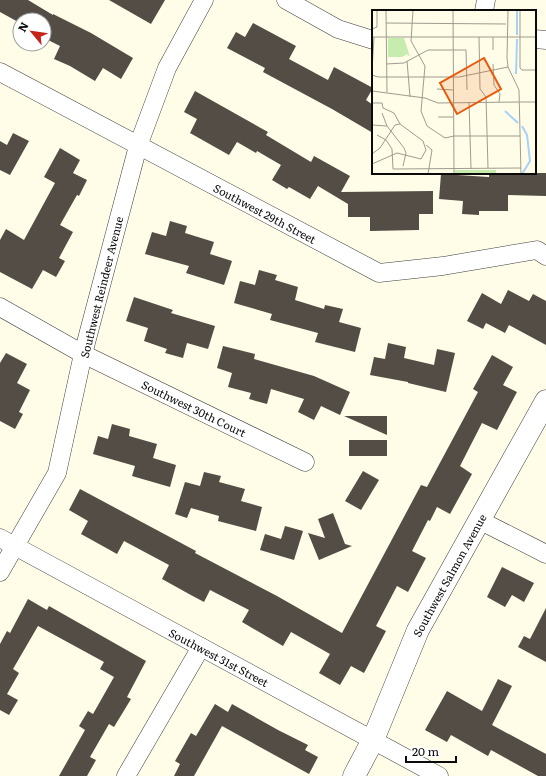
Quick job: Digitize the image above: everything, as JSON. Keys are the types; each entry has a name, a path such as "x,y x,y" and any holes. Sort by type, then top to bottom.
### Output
{"street":[{"name":"Southwest Reindeer Avenue","path":"0,572 7,542 57,473 84,354 138,146 167,68 204,0"},
{"path":"286,0 338,29 372,40"},
{"path":"484,10 486,0"},
{"path":"536,39 546,40"},
{"name":"Southwest 29th Street","path":"0,72 380,273 443,266 537,250 546,256"},
{"name":"Southwest 30th Court","path":"0,307 84,354 304,462"},
{"name":"Southwest Salmon Avenue","path":"354,776 373,740 418,630 546,401"},
{"path":"479,520 546,554"},
{"name":"Southwest 31st Street","path":"7,542 439,776"},
{"path":"126,776 201,647"}],"building":[{"path":"0,0 28,0 48,12 12,12 12,19 0,12"},
{"path":"109,0 165,0 151,24"},
{"path":"53,14 91,33 133,58 121,79 103,68 95,81 70,66 54,59 60,46 52,42"},
{"path":"253,23 296,46 289,59 328,80 334,67 372,87 366,100 372,104 372,132 263,72 265,68 227,48 236,32 245,37"},
{"path":"195,91 268,132 266,135 311,162 314,156 350,176 341,192 433,191 433,214 419,214 419,230 370,231 370,217 348,217 348,204 318,186 310,199 289,187 287,189 272,180 281,165 257,151 256,153 237,142 229,155 190,133 197,119 184,112"},
{"path":"13,133 29,141 10,175 0,170 0,141 7,145"},
{"path":"60,148 80,160 73,173 87,180 79,196 77,195 60,225 73,232 59,258 65,261 56,277 43,270 32,289 0,272 0,240 6,229 24,240 55,183 44,177"},
{"path":"546,173 546,196 508,195 508,211 479,211 479,215 462,214 463,201 439,199 441,174 489,177 489,174"},
{"path":"170,221 187,226 185,233 214,242 210,254 232,261 224,285 186,273 189,266 145,254 152,232 166,236"},
{"path":"259,270 277,275 275,280 298,287 295,300 324,309 325,305 343,309 339,322 361,328 355,352 315,342 318,333 270,320 272,314 234,303 240,281 255,285"},
{"path":"508,290 529,301 533,294 546,301 546,345 509,325 505,333 486,323 483,329 467,321 482,293 501,304"},
{"path":"134,297 173,310 171,313 215,326 208,349 187,343 183,358 165,353 167,349 144,341 148,328 126,321"},
{"path":"388,343 406,347 404,358 434,365 437,349 455,353 446,392 408,382 370,375 374,357 385,359"},
{"path":"223,346 255,354 254,359 314,376 350,392 340,415 321,406 314,420 298,412 304,399 271,389 267,404 249,399 251,393 228,387 232,373 217,368"},
{"path":"6,353 27,364 17,383 30,390 19,412 23,414 15,429 0,421 0,363"},
{"path":"492,355 513,367 503,385 517,392 497,430 482,423 460,466 472,474 450,514 437,507 430,521 428,520 412,551 426,558 408,592 397,586 376,626 386,631 364,673 351,666 340,685 319,673 330,654 291,632 283,646 242,622 249,610 210,590 204,602 162,579 169,565 124,541 117,554 81,534 88,521 69,510 80,489 196,551 195,553 277,596 342,633 421,485 427,487 478,392 473,389"},
{"path":"344,416 387,416 387,435"},
{"path":"112,424 130,429 129,436 157,444 153,458 176,465 170,487 132,476 135,466 93,454 98,436 108,439"},
{"path":"349,440 387,440 387,456 349,456"},
{"path":"363,471 379,480 361,510 345,501"},
{"path":"204,472 221,476 219,482 245,489 241,501 262,507 256,531 218,521 219,516 191,508 187,518 175,514 185,482 200,486"},
{"path":"333,513 345,544 352,546 319,560 308,533 325,538 318,519"},
{"path":"285,526 303,531 294,560 260,550 265,534 281,539"},
{"path":"502,567 534,583 524,602 512,595 505,607 487,597"},
{"path":"28,599 47,610 49,606 146,661 127,697 131,699 114,727 109,724 90,757 96,760 87,776 59,776 85,730 79,726 88,711 93,714 114,677 100,669 104,662 38,626 13,669 19,673 7,694 18,700 9,715 0,710 0,644 7,631 10,633"},
{"path":"546,608 546,662 518,647 524,636 530,639"},
{"path":"498,679 512,686 492,725 546,754 546,776 538,776 491,750 488,756 451,735 447,742 425,730 447,691 482,711"},
{"path":"215,704 228,712 232,704 308,745 305,750 318,757 309,774 222,726 194,776 174,776 180,764 175,761 191,733 196,736"}]}
